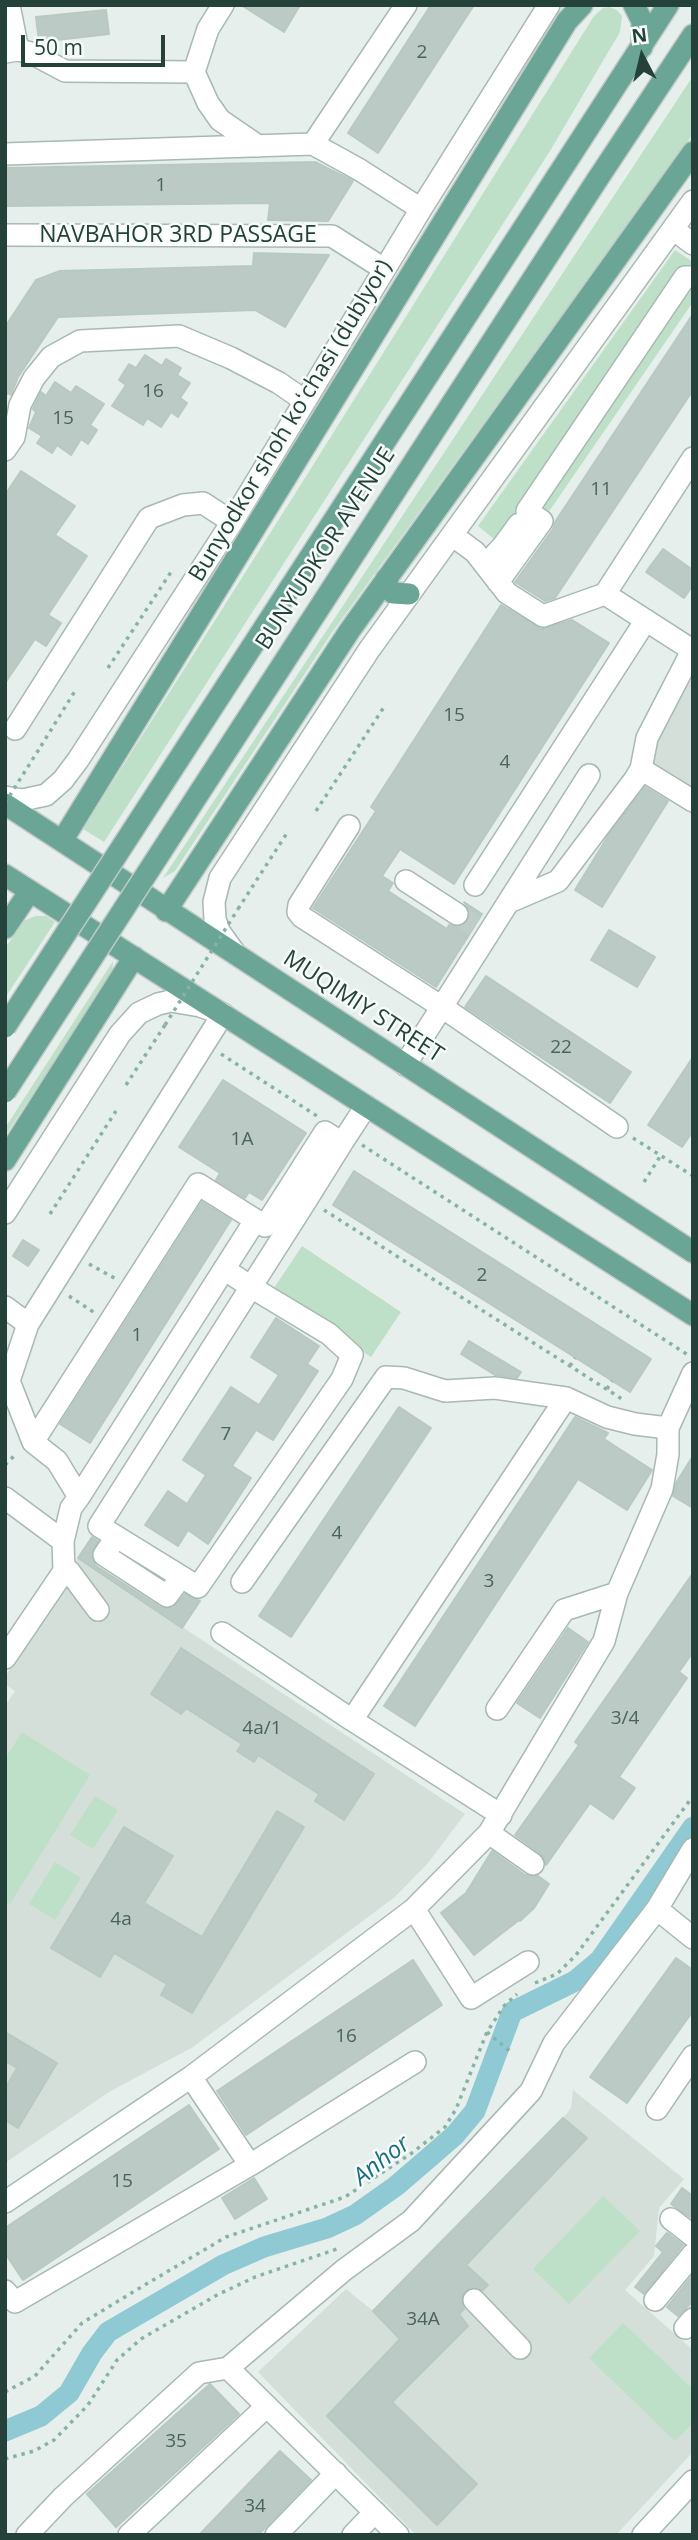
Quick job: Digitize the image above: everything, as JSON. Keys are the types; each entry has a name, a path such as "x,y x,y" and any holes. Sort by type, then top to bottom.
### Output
{"main road":[{"path":"62,841 567,21 582,5"},
{"path":"634,5 642,21 642,47"},
{"name":"BUNYUDKOR AVENUE","path":"5,1027 668,5"},
{"name":"BUNYUDKOR AVENUE","path":"5,1092 693,34"},
{"path":"672,66 693,58"},
{"path":"166,911 350,630 693,152"},
{"path":"386,579 393,593 409,594"},
{"name":"MUQIMIY STREET","path":"5,803 166,911 693,1252"},
{"path":"5,875 693,1315"},
{"path":"5,928 30,891"},
{"path":"5,1160 134,957"}],"street":[{"path":"9,5 11,51 31,53 65,71 194,72"},
{"path":"200,5 208,29"},
{"path":"223,5 208,29 194,72 208,103 220,120 258,146"},
{"path":"313,145 406,5"},
{"name":"Bunyodkor shoh koʻchasi (dublyor)","path":"5,797 22,800 39,798 63,780 232,522 384,269 549,5"},
{"path":"5,154 313,145 360,170 421,209"},
{"path":"240,958 225,942 216,925 214,902 220,878 369,650 693,201"},
{"path":"673,229 693,244"},
{"name":"NAVBAHOR 3RD PASSAGE","path":"5,235 332,236 384,269"},
{"path":"498,582 542,521 527,511 685,278 693,276"},
{"path":"5,450 14,437 20,405 34,378 51,357 80,341 179,336 231,358 279,383 305,401"},
{"path":"452,535 475,552 507,593 543,616 605,594 693,458"},
{"path":"15,729 149,519 183,505 203,503 232,522"},
{"path":"486,564 519,524"},
{"path":"509,902 558,881 641,769 647,738 693,650 605,594"},
{"path":"475,885 646,620"},
{"path":"641,769 693,801"},
{"path":"405,1065 442,1007 481,930 509,902 589,775"},
{"path":"349,826 299,905 298,912 302,917 442,1007 617,1127"},
{"path":"406,881 457,914"},
{"path":"5,1213 120,1034 139,1013 158,1004 178,1001 223,1014 28,1324 9,1381 33,1442 57,1461 79,1497"},
{"path":"224,1269 251,1287 329,1334 352,1354 342,1379 198,1587 99,1526 251,1287 307,1199 366,1106"},
{"path":"33,1442 198,1184 265,1226 325,1132 345,1139"},
{"path":"5,1658 64,1571 63,1541 71,1508 251,1227"},
{"path":"5,1307 28,1324"},
{"path":"5,2202 191,2077 414,1909 495,1824 604,1641 617,1593 662,1489 668,1454 668,1428 693,1373"},
{"path":"242,1582 386,1377 404,1378 445,1391 495,1388 566,1398 607,1416 635,1424 668,1428"},
{"path":"352,1720 566,1398"},
{"path":"5,1497 63,1541"},
{"path":"64,1571 69,1571 98,1610"},
{"path":"497,1709 564,1610 617,1593"},
{"path":"222,1633 352,1720 495,1824 534,1864"},
{"path":"27,2535 63,2497 199,2373 228,2368 344,2270 411,2221 531,2091 554,2043 657,1909 693,1849"},
{"path":"414,1909 471,1998 528,1962"},
{"path":"657,1909 693,1938"},
{"path":"657,2109 693,2056"},
{"path":"5,2291 16,2302 250,2165 415,2062"},
{"path":"191,2077 250,2165"},
{"path":"671,2219 693,2236"},
{"path":"655,2300 693,2254"},
{"path":"474,2300 520,2348"},
{"path":"228,2368 398,2535"},
{"path":"128,2535 267,2406"},
{"path":"276,2535 336,2473"},
{"path":"648,2533 693,2481"},
{"path":"353,2535 374,2512"}],"path":[{"path":"108,668 173,569"},
{"path":"5,803 75,691"},
{"path":"316,811 384,707"},
{"path":"126,1085 288,833"},
{"path":"204,1043 345,1139 693,1358"},
{"path":"50,1214 116,1111"},
{"path":"617,1127 693,1176"},
{"path":"644,1182 661,1155"},
{"path":"307,1199 627,1402"},
{"path":"348,1225 353,1217"},
{"path":"385,1248 390,1241"},
{"path":"72,1254 132,1287"},
{"path":"422,1272 427,1264"},
{"path":"53,1285 109,1323"},
{"path":"459,1295 464,1288"},
{"path":"496,1319 501,1311"},
{"path":"533,1342 538,1334"},
{"path":"570,1366 575,1357"},
{"path":"607,1389 612,1381"},
{"path":"527,1986 557,1974 576,1955 693,1796"},
{"path":"5,2392 35,2376 82,2323 226,2237 345,2197 412,2153 445,2127 456,2109 487,2032 504,2006 519,1993"},
{"path":"487,2032 512,2053"},
{"path":"5,2459 34,2451 54,2440 88,2404 117,2360 141,2339 217,2294 255,2277 343,2247"}],"shaded area":[{"path":"693,677 693,794 650,766 650,740"},
{"path":"78,1558 465,1814 428,1863 395,1897 193,2047 109,2092 5,2163 5,1706 15,1691 5,1684 5,1677"},
{"path":"573,2090 684,2179 659,2208 654,2256 625,2290 693,2350 693,2452 616,2535 416,2535 258,2372 346,2289 373,2311 563,2118 571,2108"}],"green space":[{"path":"609,7 622,16 620,32 550,151 104,842 83,829 594,16 603,8"},
{"path":"693,76 693,134 331,634 175,871 163,878"},
{"path":"675,250 693,262 693,302 517,558 478,526"},
{"path":"35,916 46,916 55,922 5,998 5,948 24,921"},
{"path":"113,961 112,974 5,1136 5,1128"},
{"path":"302,1246 401,1312 371,1357 272,1291"},
{"path":"22,1732 90,1775 10,1904 5,1901 5,1759"},
{"path":"95,1796 118,1810 93,1849 70,1835"},
{"path":"55,1862 81,1878 55,1920 29,1904"},
{"path":"603,2196 640,2231 569,2304 533,2269"},
{"path":"623,2323 693,2389 693,2423 675,2441 589,2358"}],"building":[{"path":"241,5 300,5 284,32"},
{"path":"431,5 474,5 378,153 348,133"},
{"path":"106,10 109,34 39,42 36,17"},
{"path":"315,162 353,181 328,221 268,220 270,203 5,206 5,168"},
{"path":"254,253 329,255 285,327 255,310 58,317 18,377 11,395 8,393 5,396 5,327 36,280 60,271 253,266"},
{"path":"693,314 693,390 555,598 545,601 515,582 553,529 555,522"},
{"path":"145,355 162,366 166,359 181,368 177,375 190,383 180,398 187,403 178,417 171,412 161,427 147,418 143,425 112,406 126,385 119,380 129,364 136,368"},
{"path":"55,382 71,393 76,386 104,404 90,425 97,430 88,444 81,439 71,455 57,445 52,453 37,443 42,436 29,428 36,412 33,409 41,392 46,396"},
{"path":"21,471 75,506 55,535 87,556 48,615 61,623 46,646 35,639 5,683 5,495"},
{"path":"663,549 693,570 693,585 684,598 646,572"},
{"path":"501,605 541,629 572,620 609,643 454,884 400,849 382,876 393,883 388,891 447,929 449,925 462,926 468,921 469,909 464,902 482,914 436,987 313,908 376,811 371,807"},
{"path":"645,787 668,801 602,907 575,890 610,833"},
{"path":"609,930 655,957 637,987 591,960"},
{"path":"486,976 631,1072 610,1103 465,1007"},
{"path":"693,1057 693,1131 682,1147 648,1125"},
{"path":"223,1080 306,1133 262,1200 249,1192 245,1198 216,1180 220,1173 179,1147"},
{"path":"354,1171 651,1359 630,1392 333,1205"},
{"path":"202,1202 231,1220 90,1443 60,1424"},
{"path":"23,1240 39,1250 28,1266 13,1256"},
{"path":"276,1318 319,1346 307,1364 318,1371 273,1440 256,1430 232,1466 251,1478 208,1544 188,1530 178,1546 145,1525 168,1491 187,1504 206,1475 183,1460 231,1387 259,1405 279,1375 251,1357"},
{"path":"469,1341 521,1372 517,1378 495,1375 461,1354"},
{"path":"399,1407 431,1428 291,1637 259,1616"},
{"path":"575,1417 608,1433 604,1439 652,1470 627,1510 578,1479 415,1726 384,1706"},
{"path":"693,1456 693,1508 673,1496 676,1483"},
{"path":"92,1537 98,1541 91,1555 96,1566 160,1607 173,1608 185,1594 200,1601 182,1628 78,1558"},
{"path":"693,1573 693,1652 679,1672 687,1678 619,1777 635,1788 613,1819 590,1803 546,1865 541,1854 515,1835 579,1745 575,1742"},
{"path":"568,1628 588,1642 540,1718 517,1703"},
{"path":"181,1648 374,1774 344,1820 315,1801 319,1794 258,1755 254,1762 237,1751 242,1744 186,1708 181,1714 151,1694"},
{"path":"277,1811 304,1827 192,2013 161,1995 167,1984 114,1953 100,1977 51,1948 124,1827 173,1856 144,1903 202,1937"},
{"path":"492,1851 525,1875 538,1876 549,1884 534,1908 474,1955 441,1913 466,1893"},
{"path":"676,1958 693,1970 693,2011 627,2103 590,2077"},
{"path":"413,1960 442,2005 246,2135 217,2091"},
{"path":"5,2032 57,2063 18,2128 5,2120 5,2089 17,2068 5,2061"},
{"path":"189,2105 219,2149 23,2280 5,2253 5,2228"},
{"path":"563,2118 587,2138 466,2265 488,2285 483,2290 470,2287 462,2296 464,2309 459,2314 468,2326 392,2402 477,2484 437,2525 327,2416 400,2339 373,2311"},
{"path":"254,2178 267,2199 235,2219 222,2198"},
{"path":"682,2188 693,2196 693,2219 671,2204"},
{"path":"667,2233 683,2245 644,2294 635,2287 663,2252 656,2246"},
{"path":"693,2275 693,2301 678,2316 667,2307"},
{"path":"210,2384 239,2414 116,2527 87,2494"},
{"path":"280,2451 311,2480 258,2535 199,2535"}],"waterway":[{"name":"Anhor","path":"5,2431 41,2416 69,2393 92,2353 108,2332 223,2265 264,2247 327,2228 355,2215 396,2186 455,2135 475,2111 512,2012 575,1981 600,1960 693,1827"}],"tunnel":[{"path":"457,914 475,926"}]}
